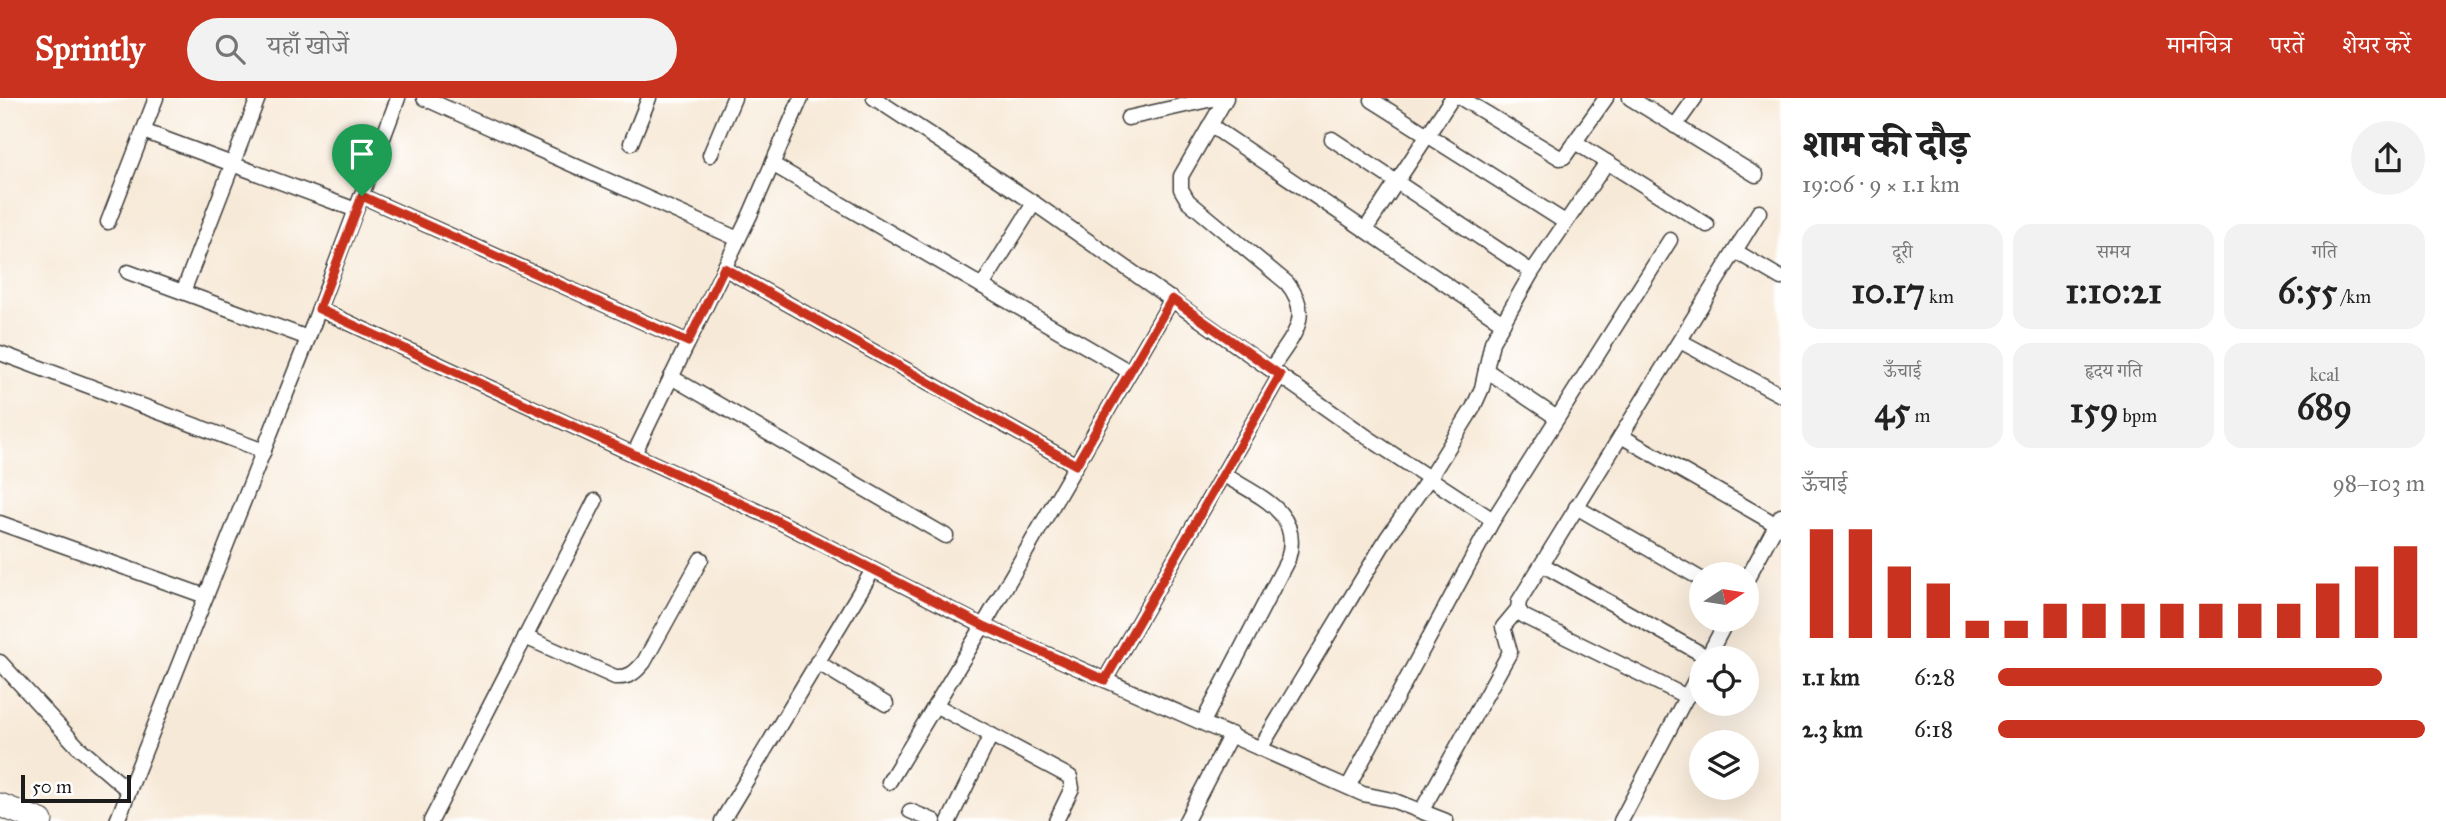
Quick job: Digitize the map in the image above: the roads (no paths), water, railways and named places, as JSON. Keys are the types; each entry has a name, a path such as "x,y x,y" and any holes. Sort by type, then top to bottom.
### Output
{"main road":[{"path":"5,812 41,821"}],"street":[{"path":"108,222 156,98"},
{"path":"183,292 258,98"},
{"path":"117,821 308,338 398,98"},
{"path":"424,98 738,239"},
{"path":"631,143 649,98"},
{"path":"710,155 734,98"},
{"path":"634,454 738,239 801,98"},
{"path":"874,98 1034,203 1367,437 1493,520"},
{"path":"1105,680 1223,474 1299,325 1301,310 1297,295 1287,283 1188,201 1181,189 1181,176 1226,98"},
{"path":"1365,230 1452,98"},
{"path":"1461,98 1555,158 1564,157 1606,98"},
{"path":"1630,98 1756,175"},
{"path":"1675,126 1695,98"},
{"path":"1128,118 1208,99"},
{"path":"1372,100 1564,222"},
{"path":"1210,125 1503,323"},
{"path":"143,131 356,210"},
{"path":"1332,139 1532,272"},
{"path":"1575,142 1707,225"},
{"path":"1261,747 1387,538 1430,477 1473,408 1492,342 1532,272 1606,162"},
{"path":"772,164 1130,372"},
{"path":"362,196 688,342"},
{"path":"982,286 1034,203"},
{"path":"1422,810 1510,652 1502,632 1518,609 1519,601 1759,212"},
{"path":"1348,787 1493,520 1670,240"},
{"path":"1735,251 1781,278"},
{"path":"724,268 1076,465"},
{"path":"128,272 308,338"},
{"path":"889,782 984,626 1172,299"},
{"path":"319,309 774,519 984,626 1348,787 1422,810 1446,821"},
{"path":"1680,341 1781,395"},
{"path":"0,353 264,451"},
{"path":"1486,370 1557,418"},
{"path":"671,377 946,536"},
{"path":"1621,436 1779,520 1756,562"},
{"path":"1203,722 1288,559 1293,542 1290,525 1282,514 1223,474"},
{"path":"431,821 595,501"},
{"path":"1576,508 1689,572"},
{"path":"0,523 205,596"},
{"path":"525,637 615,677 626,678 644,662 701,559"},
{"path":"1543,565 1689,652"},
{"path":"722,821 873,569"},
{"path":"1518,609 1523,616 1687,697"},
{"path":"0,662 78,747 130,790"},
{"path":"817,662 886,704"},
{"path":"1620,821 1689,693"},
{"path":"935,705 1070,776 1072,788 1056,821"},
{"path":"948,821 991,734"},
{"path":"1186,821 1231,734"},
{"path":"910,811 933,821"}]}
